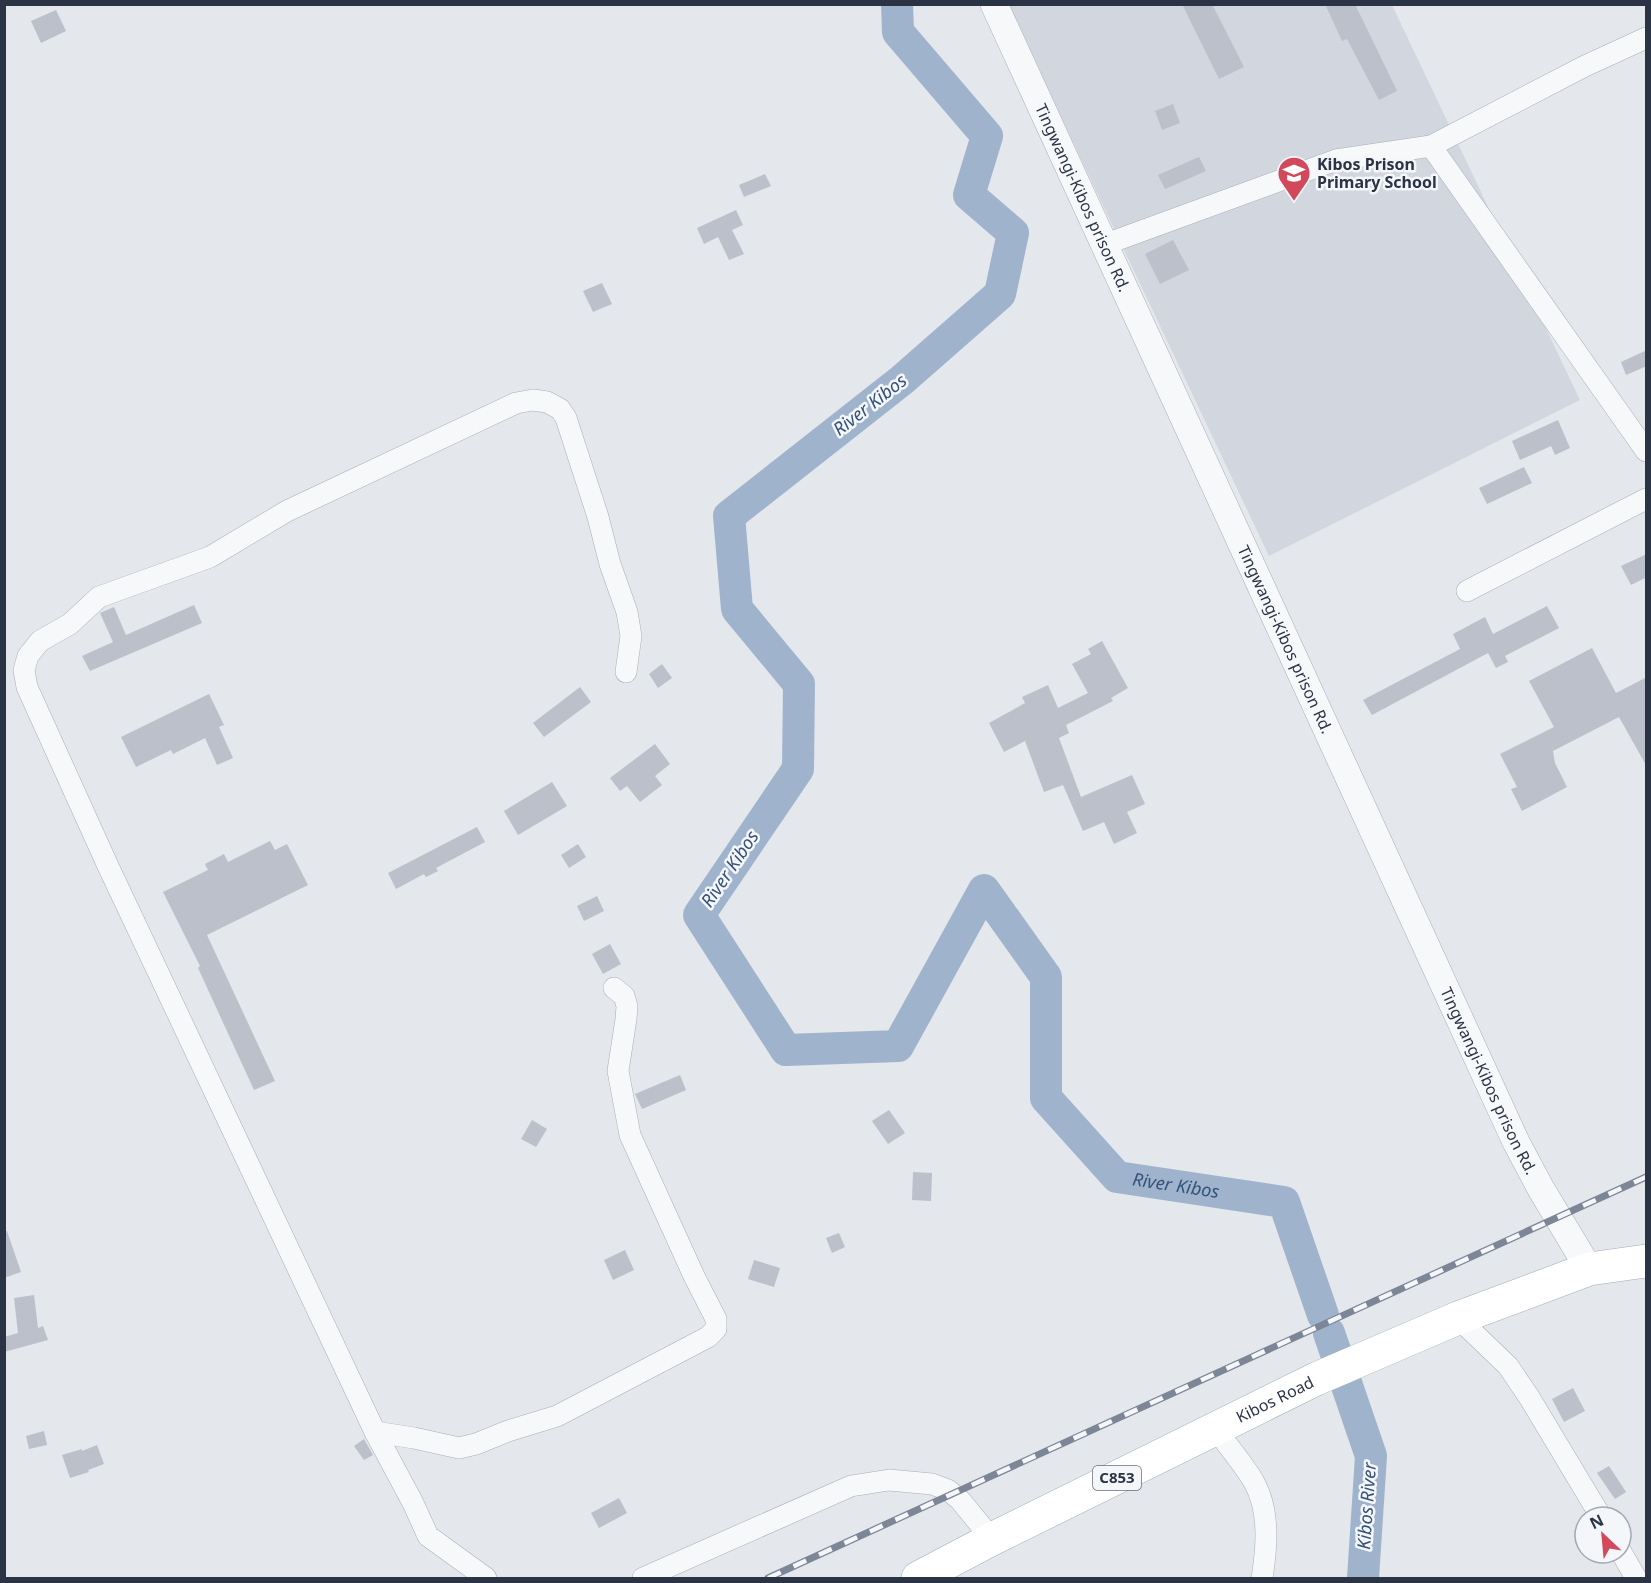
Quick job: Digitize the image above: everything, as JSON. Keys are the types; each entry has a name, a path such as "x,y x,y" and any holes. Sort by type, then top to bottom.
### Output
{"main road":[{"name":"Kibos Road","path":"918,1578 992,1539 1371,1354 1458,1318 1589,1269 1647,1262"}],"street":[{"name":"Tingwangi-Kibos prison Rd.","path":"994,4 1516,1142 1557,1218 1589,1269"},
{"path":"1106,244 1336,160 1431,146 1585,66 1647,38"},
{"path":"1431,146 1647,451"},
{"path":"486,1578 428,1536 375,1432 108,866 27,687 24,670 28,656 40,641 70,624 99,597 210,557 287,512 516,403 533,400 547,402 560,409 566,418 576,447 610,564 627,612 631,636 626,672"},
{"path":"1467,591 1647,499"},
{"path":"375,1432 459,1448 476,1444 556,1416 708,1337 716,1329 716,1319 693,1275 630,1134 618,1071 627,1006 624,996 614,988"},
{"path":"1458,1318 1508,1366 1535,1406 1594,1505"},
{"path":"1216,1430 1254,1482 1261,1497 1265,1512 1262,1578"},
{"path":"643,1578 851,1486 889,1479 932,1484 948,1490 960,1500 992,1539"},
{"path":"1628,1565 1636,1578"}],"shaded area":[{"name":"Kibos Prison Primary School","path":"1008,5 1392,5 1580,400 1269,556"}],"building":[{"path":"1182,4 1212,4 1244,67 1219,79"},
{"path":"1325,4 1355,4 1397,91 1379,100 1347,39 1342,41"},
{"path":"56,10 66,31 41,43 31,21"},
{"path":"1173,104 1180,123 1162,130 1155,111"},
{"path":"1199,157 1206,171 1165,189 1158,175"},
{"path":"765,174 771,186 744,197 739,185"},
{"path":"736,210 743,225 732,230 744,254 729,260 718,237 704,244 697,228"},
{"path":"1173,240 1189,270 1160,284 1145,254"},
{"path":"602,283 612,304 593,312 583,291"},
{"path":"1647,350 1647,366 1626,375 1621,362"},
{"path":"1558,420 1570,448 1555,455 1551,446 1520,460 1512,441"},
{"path":"1524,467 1532,483 1487,504 1479,488"},
{"path":"1647,554 1647,577 1631,585 1621,566"},
{"path":"194,605 202,623 90,671 82,656 113,642 100,613 114,607 126,635"},
{"path":"1547,606 1559,628 1505,656 1508,662 1496,668 1488,653 1372,715 1363,700 1460,649 1453,634 1485,617 1493,634"},
{"path":"1102,641 1128,688 1111,698 1113,701 1066,725 1069,733 1059,738 1081,797 1132,775 1145,804 1127,812 1137,833 1114,844 1104,822 1083,831 1063,785 1044,792 1025,741 1004,752 989,723 1025,703 1022,697 1048,685 1058,708 1088,693 1072,664 1091,654 1088,649"},
{"path":"1592,648 1616,693 1647,677 1647,767 1619,717 1553,751 1555,763 1567,787 1522,811 1511,789 1517,787 1500,754 1554,727 1529,681"},
{"path":"662,664 672,678 658,688 649,674"},
{"path":"580,687 591,702 544,737 533,723"},
{"path":"209,694 224,725 219,727 233,758 217,765 205,738 173,754 171,750 136,767 121,737"},
{"path":"655,744 670,764 655,776 662,785 640,802 627,786 620,791 610,778"},
{"path":"552,782 567,806 518,835 504,811"},
{"path":"477,827 485,842 436,868 438,871 426,877 424,874 396,889 388,873"},
{"path":"270,841 275,850 287,844 308,885 207,935 275,1081 254,1090 198,968 200,966 163,892 208,870 205,864 224,854 228,862"},
{"path":"578,844 586,857 569,868 561,855"},
{"path":"597,896 604,911 584,921 577,906"},
{"path":"610,944 621,964 603,974 592,954"},
{"path":"680,1075 686,1090 642,1109 635,1094"},
{"path":"889,1110 905,1133 888,1144 872,1121"},
{"path":"532,1120 547,1129 536,1147 521,1139"},
{"path":"913,1172 932,1173 931,1201 912,1200"},
{"path":"4,1231 7,1231 21,1272 4,1278"},
{"path":"839,1233 845,1247 832,1253 826,1238"},
{"path":"625,1250 634,1270 613,1280 604,1260"},
{"path":"754,1260 780,1268 774,1287 748,1279"},
{"path":"34,1295 38,1328 43,1326 48,1340 4,1352 4,1337 18,1333 14,1298"},
{"path":"1573,1388 1585,1411 1564,1422 1552,1399"},
{"path":"44,1431 47,1445 29,1449 26,1436"},
{"path":"364,1439 373,1455 364,1460 354,1446"},
{"path":"97,1445 104,1464 70,1478 62,1455"},
{"path":"1609,1466 1626,1492 1615,1499 1597,1473"},
{"path":"619,1498 627,1513 599,1528 591,1513"}],"waterway":[{"name":"River Kibos","path":"897,4 898,32 987,136 969,195 1013,233 1000,294 902,380 729,516 737,609 799,684 798,769 699,915 786,1050 898,1046 984,890 1046,977 1046,1098 1117,1177 1284,1202 1323,1315"},
{"name":"Kibos River","path":"1329,1333 1371,1456 1363,1578"}],"railway":[{"path":"768,1578 1646,1177"}],"place":[{"name":"Kibos Prison Primary School","path":"1294,202"}]}
